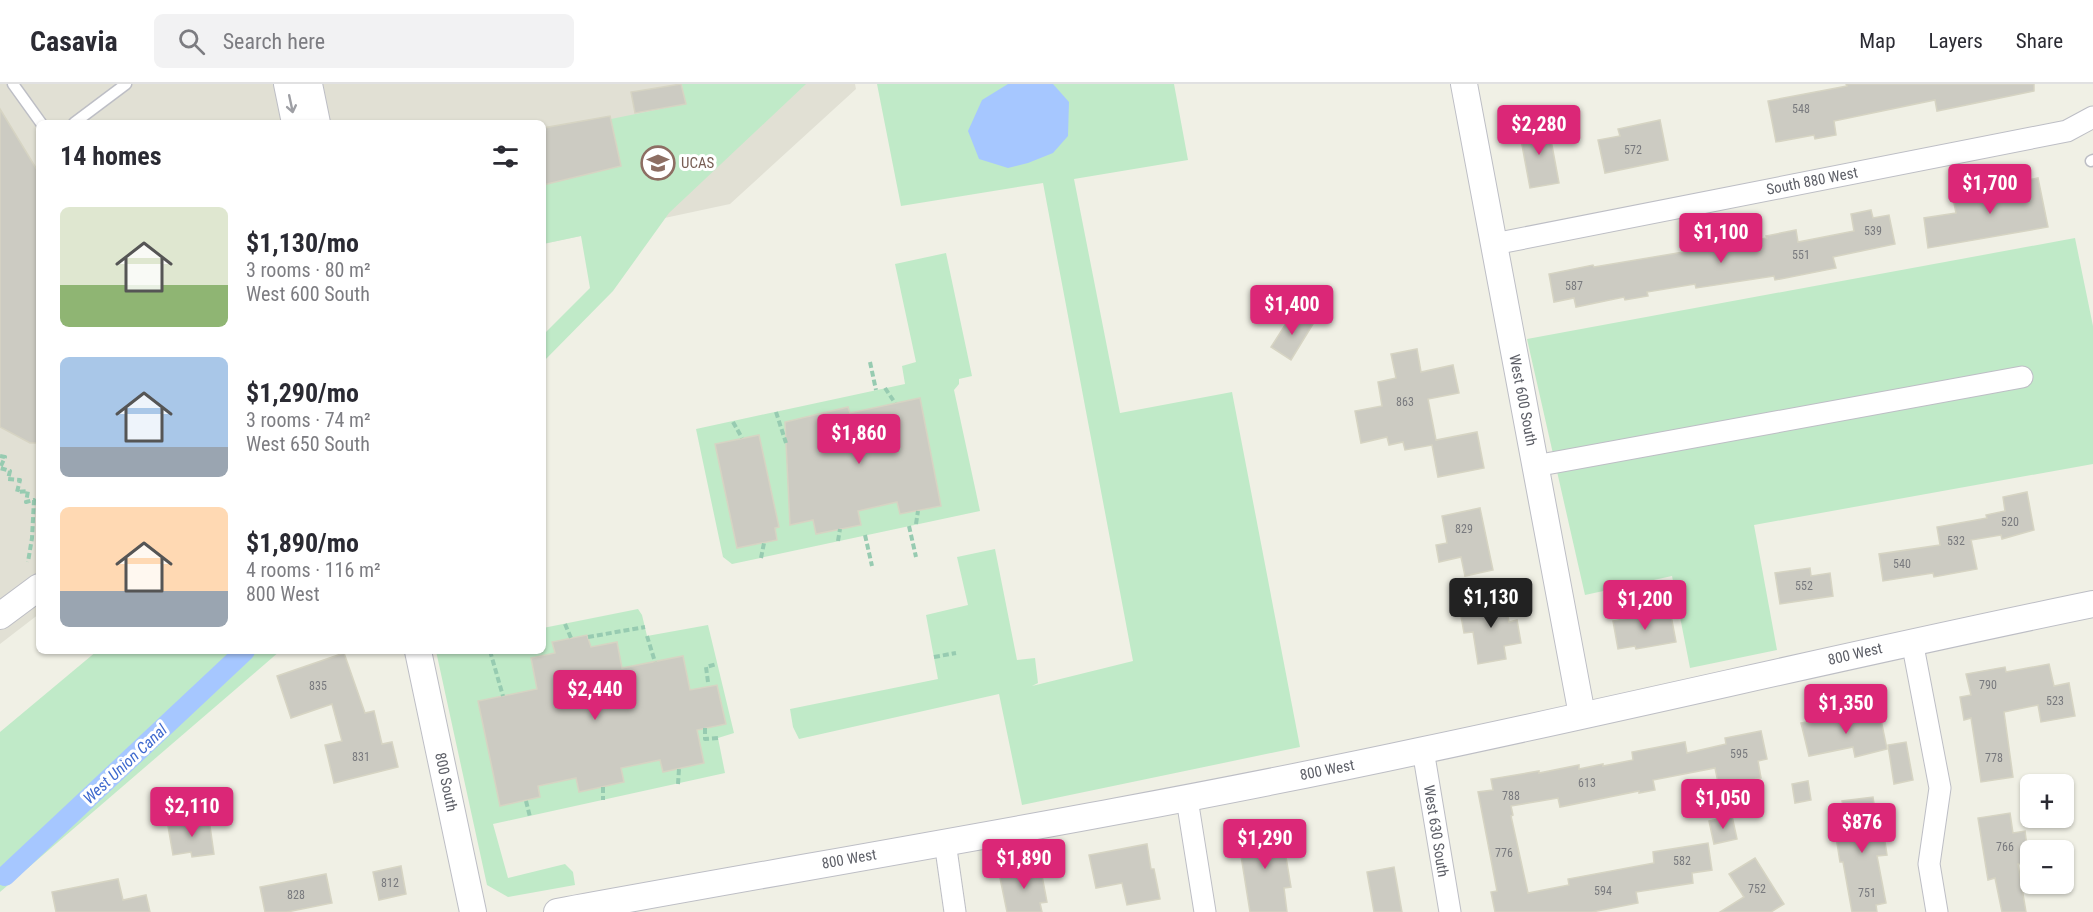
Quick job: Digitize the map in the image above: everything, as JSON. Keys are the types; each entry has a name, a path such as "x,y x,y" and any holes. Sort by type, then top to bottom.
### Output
{"street":[{"path":"287,84 294,120"},
{"path":"309,84 315,120"},
{"name":"West 600 South","path":"1464,84 1582,715"},
{"name":"South 880 West","path":"1494,244 2067,130 2093,117"},
{"path":"1535,466 2022,377"},
{"path":"0,616 36,589"},
{"name":"800 West","path":"557,912 1186,799 1423,750 1911,641 2093,604"},
{"path":"1911,641 1940,788 1929,864 1937,912"},
{"name":"800 South","path":"419,654 473,912"},
{"name":"West 630 South","path":"1423,750 1450,912"},
{"path":"1186,799 1205,912"},
{"path":"945,842 955,912"}],"lane":[{"path":"13,84 38,120"},
{"path":"78,120 126,84"}],"path":[{"path":"870,362 876,390"},
{"path":"885,388 895,403"},
{"path":"776,412 786,443"},
{"path":"733,422 742,438"},
{"path":"0,456 5,457 0,468 10,471 8,479 20,480 17,492 28,491 26,502 34,500 32,538 27,562"},
{"path":"916,524 918,511"},
{"path":"909,526 915,557"},
{"path":"838,541 840,529"},
{"path":"865,535 872,566"},
{"path":"761,558 764,543"},
{"path":"565,624 571,638"},
{"path":"588,637 645,627"},
{"path":"647,636 656,662"},
{"path":"934,657 956,653"},
{"path":"491,654 503,696"},
{"path":"708,682 706,667 717,664"},
{"path":"705,729 705,739 718,738"},
{"path":"678,784 679,769"},
{"path":"603,787 603,800"},
{"path":"526,801 530,817"}],"shaded area":[{"path":"0,84 855,84 856,89 730,204 546,243 546,120 36,120 36,616 0,644"}],"green space":[{"path":"682,84 806,84 669,213 613,291 546,359 546,332 590,288 581,236 546,243 546,183 621,166 611,119 685,104"},
{"path":"877,84 1174,84 1188,160 1074,179 1120,413 1232,392 1300,747 1022,805 999,694 799,739 793,727 790,709 938,679 926,615 968,605 957,557 995,549 1017,660 1035,658 1038,683 1032,686 1133,661 1043,183 901,206"},
{"path":"2075,238 2093,326 2093,464 1754,525 1777,650 1690,668 1672,576 1585,595 1527,339"},
{"path":"946,253 972,376 959,379 959,384 954,390 980,511 732,564 723,557 696,429 905,384 902,366 916,362 895,264"},
{"path":"638,609 642,615 647,636 708,625 734,733 718,738 725,773 493,824 508,878 565,864 573,872 575,885 508,897 487,885 437,654 546,654 546,627"},
{"path":"93,654 277,654 0,892 0,732"}],"water":[{"path":"1008,84 1053,84 1069,102 1068,136 1053,153 1008,168 979,159 968,131 982,100"}],"building":[{"path":"681,84 686,104 635,113 631,92"},
{"path":"1846,84 2034,84 2034,91 1937,111 1935,100 1834,121 1836,135 1815,139 1814,135 1776,142 1768,101 1847,86"},
{"path":"0,109 36,168 36,443 30,443 0,427"},
{"path":"610,116 621,166 546,184 546,127"},
{"path":"1660,120 1668,160 1605,173 1598,140 1620,136 1618,129"},
{"path":"1548,124 1559,183 1530,188 1519,129"},
{"path":"2038,178 2048,227 1928,248 1924,218 1956,213 1953,198 1995,191 1994,187"},
{"path":"1871,210 1873,218 1889,215 1895,244 1833,257 1836,268 1775,280 1774,276 1696,288 1695,284 1647,292 1648,296 1625,300 1624,297 1576,307 1574,298 1554,302 1549,274 1767,238 1766,236 1796,230 1798,242 1854,231 1851,214"},
{"path":"1294,311 1313,324 1291,360 1271,347"},
{"path":"1417,349 1421,372 1453,365 1459,393 1428,399 1436,440 1477,432 1484,468 1438,477 1432,445 1405,450 1403,442 1389,445 1387,437 1361,443 1355,411 1382,406 1378,382 1396,378 1391,354"},
{"path":"920,398 941,506 900,514 897,502 858,511 861,525 816,534 813,520 790,525 785,422 848,407 850,413"},
{"path":"759,435 779,527 775,528 777,540 737,548 715,444"},
{"path":"2027,492 2034,530 2002,539 2001,535 1971,540 1977,569 1934,577 1933,573 1883,581 1879,554 1940,545 1937,527 1987,518 1986,515 2005,511 2003,497"},
{"path":"1480,508 1493,570 1465,576 1461,557 1439,562 1436,545 1447,543 1442,516"},
{"path":"1810,568 1811,576 1830,573 1833,596 1780,604 1775,573"},
{"path":"1500,597 1502,607 1506,606 1509,622 1517,620 1521,643 1504,646 1506,659 1478,664 1473,632 1464,633 1461,616 1470,615 1468,603"},
{"path":"1670,610 1676,642 1636,649 1635,646 1618,649 1613,621"},
{"path":"587,635 591,647 617,642 622,668 683,656 690,690 717,685 726,724 697,730 704,763 663,772 660,760 621,768 624,782 579,792 576,778 538,786 540,797 500,806 478,701 537,689 531,658 555,653 552,642"},
{"path":"344,654 365,713 374,711 382,744 392,742 398,767 334,783 325,745 342,741 332,704 291,718 277,676"},
{"path":"2049,664 2054,686 2069,683 2075,716 2041,722 2038,705 2004,712 2013,777 1981,782 1971,718 1964,720 1960,697 1971,695 1966,674 2005,667 2006,672"},
{"path":"1879,710 1887,749 1855,757 1853,747 1809,756 1801,723 1829,717 1830,721"},
{"path":"1761,731 1767,759 1758,761 1761,778 1719,787 1715,768 1653,780 1655,790 1639,793 1639,791 1560,807 1558,798 1511,806 1513,815 1511,816 1528,893 1569,885 1568,879 1654,863 1653,852 1708,843 1712,870 1692,873 1693,883 1636,892 1638,903 1592,912 1495,912 1491,892 1497,891 1478,792 1493,790 1491,779 1579,765 1579,769 1603,764 1603,766 1633,760 1632,752 1685,742 1687,753 1726,744 1725,738"},
{"path":"1906,742 1913,780 1894,784 1888,745"},
{"path":"1808,781 1811,800 1795,803 1792,784"},
{"path":"1873,797 1876,816 1881,815 1887,855 1877,856 1886,903 1876,905 1877,912 1852,912 1834,824 1846,822 1842,801"},
{"path":"2010,813 2013,833 2025,831 2026,840 2020,840 2020,864 2018,864 2020,894 2023,894 2026,912 2002,912 1995,878 1988,880 1978,818"},
{"path":"1732,816 1737,839 1714,844 1709,821"},
{"path":"209,819 214,854 192,857 191,852 173,855 168,826"},
{"path":"1281,827 1291,887 1284,888 1287,912 1250,912 1238,837 1240,834"},
{"path":"1147,844 1151,869 1154,869 1160,899 1127,905 1122,883 1096,888 1089,855"},
{"path":"1755,858 1784,904 1771,912 1720,912 1744,897 1729,874"},
{"path":"1040,865 1047,902 1040,903 1042,912 1007,912 999,873"},
{"path":"401,866 406,894 379,900 373,872"},
{"path":"1394,867 1402,912 1374,912 1367,872"},
{"path":"326,874 332,903 287,912 265,912 260,887"},
{"path":"118,879 123,900 146,895 150,912 56,912 52,892"}],"waterway":[{"name":"West Union Canal","path":"5,876 242,654"}],"place":[{"name":"UCAS","path":"658,163"}]}
